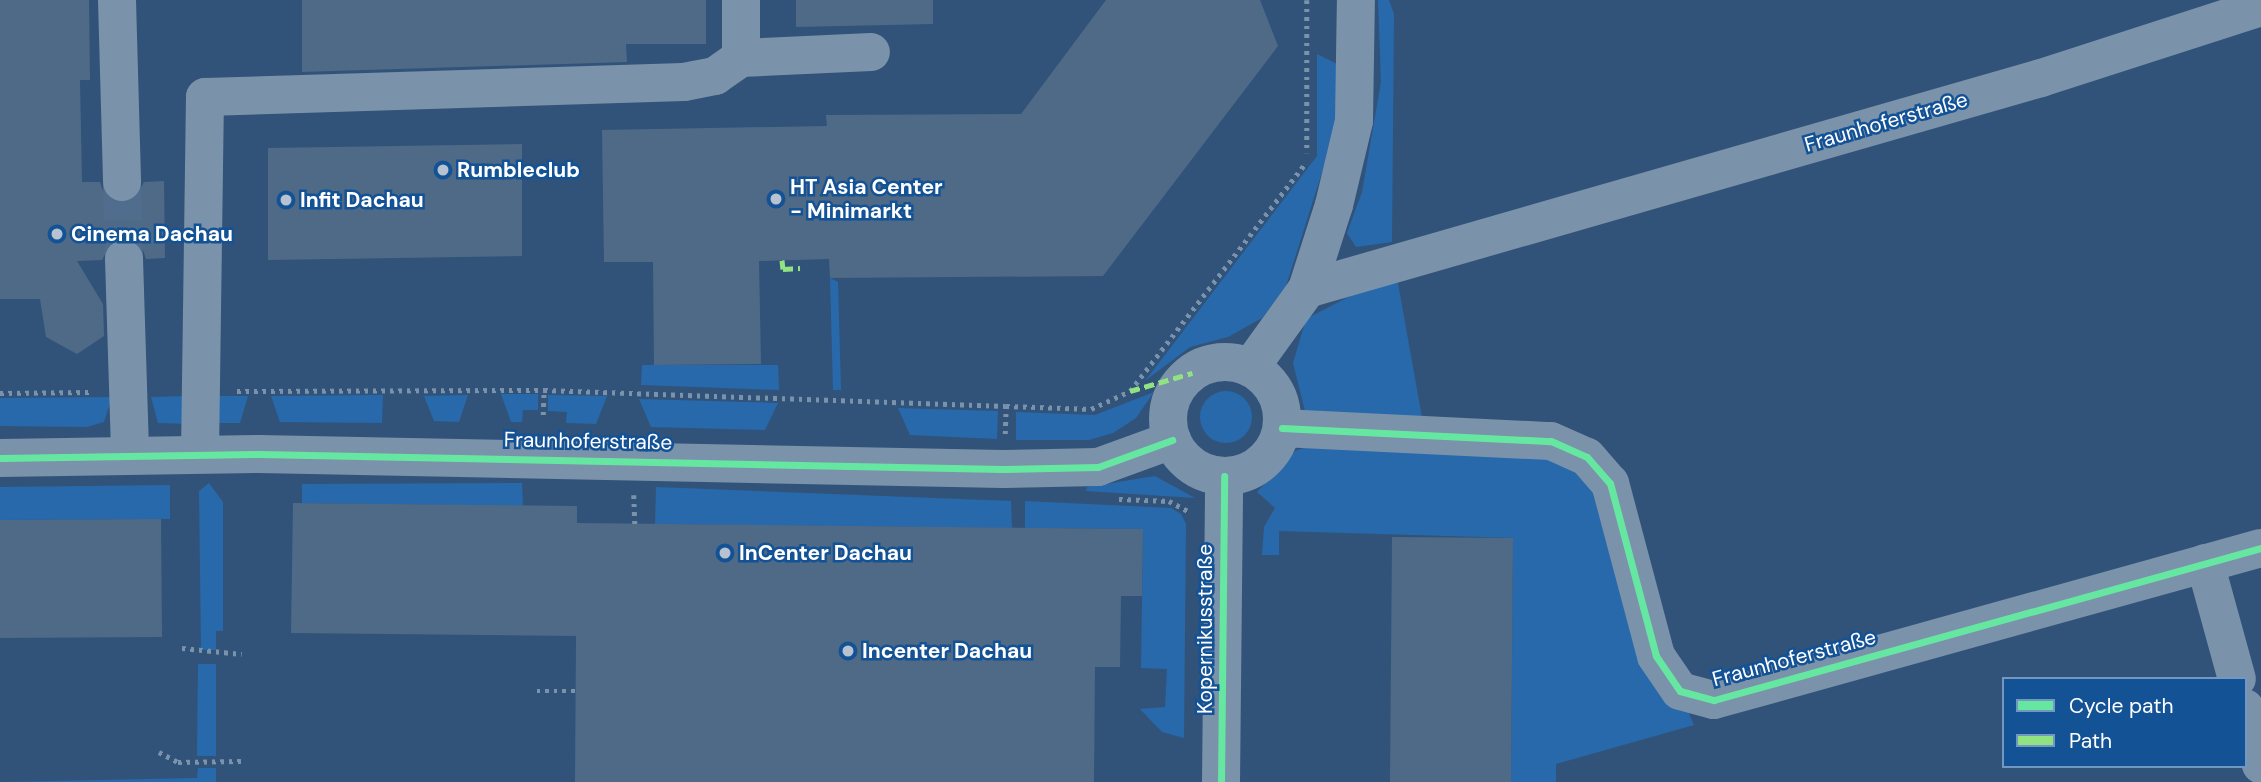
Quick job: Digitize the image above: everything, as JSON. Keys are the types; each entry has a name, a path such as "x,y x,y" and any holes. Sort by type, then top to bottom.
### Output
{"street":[{"path":"117,0 122,182"},
{"path":"741,0 741,58"},
{"path":"1250,368 1307,289 1354,121 1356,0"},
{"name":"Fraunhoferstraße","path":"1307,289 2041,78 2261,8"},
{"path":"200,454 205,96 684,82 715,76 741,58 871,52"},
{"path":"124,259 130,454"},
{"path":"1213,364 1250,368 1276,393 1282,428 1262,463 1224,476 1192,466 1172,440 1168,411 1181,383 1213,364"},
{"name":"Fraunhoferstraße","path":"1282,428 1551,441 1587,457 1610,483 1656,656 1674,684 1693,697 1714,699 2261,548"},
{"name":"Fraunhoferstraße","path":"0,458 200,454 1017,468 1098,467 1172,440"},
{"name":"Kopernikusstraße","path":"1221,782 1224,476"},
{"path":"2205,563 2236,677"},
{"path":"2247,715 2261,765"}],"path":[{"path":"543,415 544,390"},
{"path":"200,391 544,390 1006,406"},
{"path":"0,393 128,391"},
{"path":"634,480 635,524"},
{"path":"182,648 242,654"},
{"path":"537,691 576,691"},
{"path":"159,751 178,762 241,761"}],"shaded area":[{"path":"1378,0 1389,0 1394,14 1392,242 1356,247 1347,233 1362,192 1381,82"},
{"path":"1317,54 1343,67 1337,125 1286,286 1262,318 1228,337 1190,347 1145,381 1317,156"},
{"path":"1396,272 1423,423 1305,411 1293,363 1306,319"},
{"path":"830,278 838,282 841,390 833,390"},
{"path":"642,365 778,365 779,390 641,385"},
{"path":"1226,391 1245,398 1252,417 1245,436 1226,443 1207,436 1200,417 1207,398"},
{"path":"1154,392 1136,418 1113,433 1089,440 1016,440 1016,412 1095,415"},
{"path":"501,394 538,394 538,410 523,410 522,422 511,422"},
{"path":"383,395 382,423 280,422 271,396"},
{"path":"468,395 459,422 434,421 424,396"},
{"path":"548,395 607,396 596,424 566,423 567,412 548,411"},
{"path":"187,396 188,424 158,423 151,397"},
{"path":"212,396 248,396 240,423 213,423"},
{"path":"112,397 104,422 87,427 0,426 0,398"},
{"path":"639,399 778,403 765,430 651,427"},
{"path":"898,408 998,411 997,439 910,435"},
{"path":"1318,443 1547,453 1588,475 1694,725 1556,764 1556,782 1511,782 1513,538 1279,531 1279,555 1262,555 1264,527 1275,508 1257,492 1295,451"},
{"path":"1155,476 1195,498 1086,491 1087,487"},
{"path":"209,483 223,502 223,631 216,631 216,650 201,650 199,491"},
{"path":"522,483 523,506 302,503 302,484"},
{"path":"170,485 170,519 0,520 0,487"},
{"path":"656,487 1011,501 1012,528 655,524"},
{"path":"1025,501 1171,508 1181,514 1186,524 1184,738 1162,732 1140,709 1165,707 1167,669 1141,668 1143,529 1025,528"},
{"path":"198,664 216,664 216,756 197,756"},
{"path":"198,768 216,768 216,782 0,782 197,778"}],"building":[{"path":"0,0 89,0 90,80 80,80 82,182 100,182 104,194 122,204 134,200 144,182 164,181 165,258 146,259 142,247 124,237 112,241 102,260 77,261 103,304 104,336 77,354 46,337 40,299 0,299"},
{"path":"302,0 706,0 706,44 626,44 627,62 302,72"},
{"path":"796,0 933,0 933,24 796,27"},
{"path":"1106,0 1260,0 1278,46 1103,276 830,278 829,259 759,261 761,364 654,365 653,262 604,262 602,130 827,126 826,115 1021,114"},
{"path":"522,144 522,256 268,260 268,148"},
{"name":"Incenter Dachau","path":"293,503 577,506 577,523 1143,529 1142,596 1121,596 1120,667 1095,667 1094,782 575,782 576,636 291,633"},
{"path":"161,519 162,637 0,638 0,520"},
{"path":"1392,537 1513,538 1511,782 1390,782"}],"tunnel":[{"path":"122,182 124,259"}],"marked path":[{"path":"782,260 783,269 800,268"},
{"path":"1130,391 1192,373"}],"cycle path":[{"path":"1282,428 1551,441 1587,457 1610,483 1656,656 1680,691 1714,700 2261,548"},
{"path":"0,458 259,454 1003,469 1098,467 1172,440"},
{"path":"1221,782 1224,476"}],"place":[{"name":"Rumbleclub","path":"443,170"},
{"name":"HT Asia Center - Minimarkt","path":"776,199"},
{"name":"Infit Dachau","path":"286,200"},
{"name":"Cinema Dachau","path":"57,234"},
{"name":"InCenter Dachau","path":"725,553"},
{"name":"Incenter Dachau","path":"848,651"}]}
